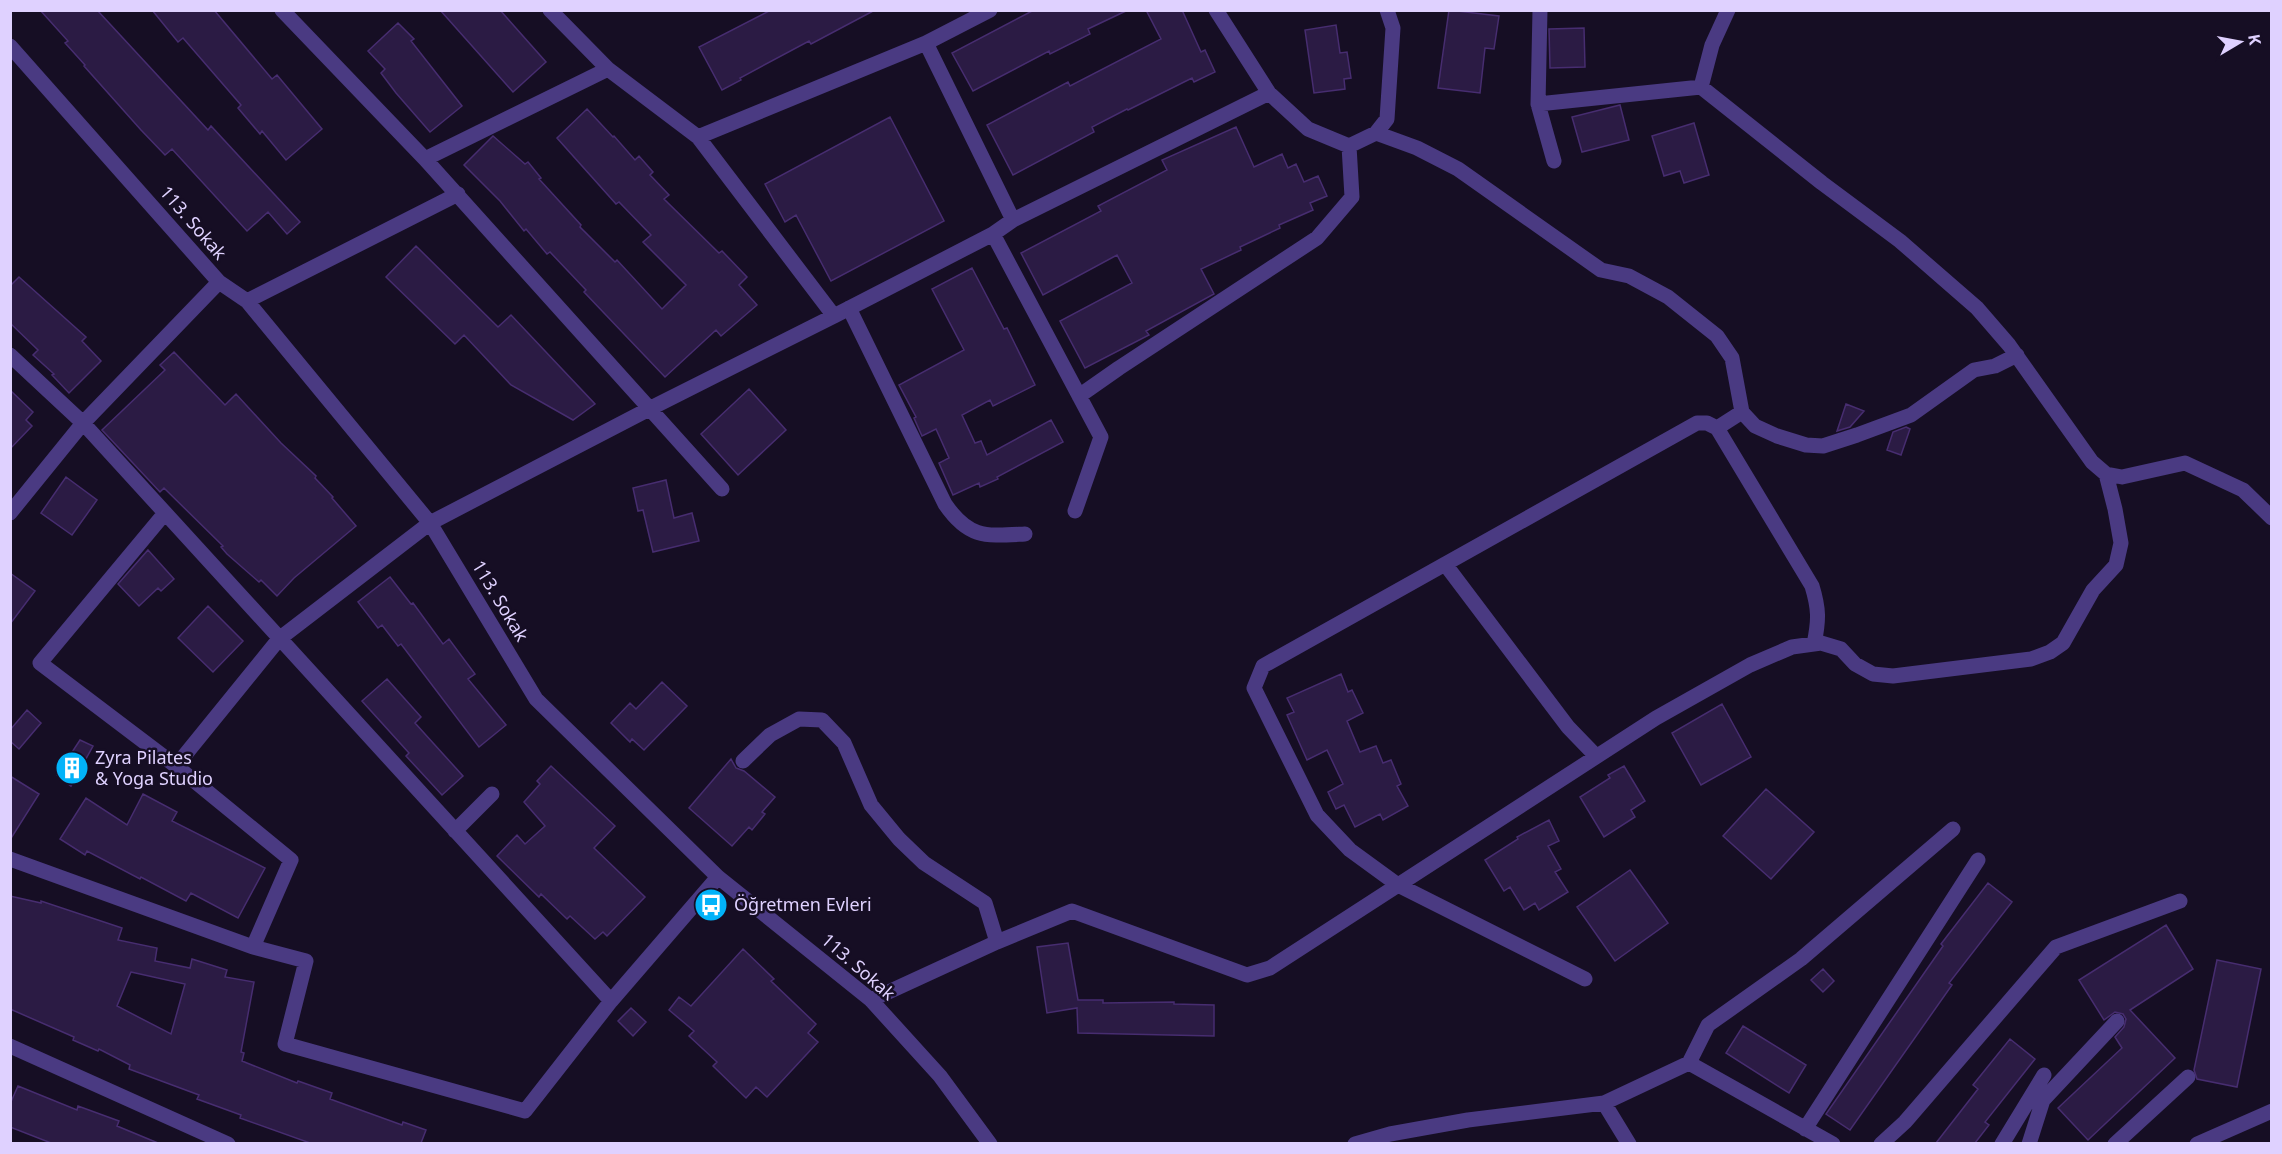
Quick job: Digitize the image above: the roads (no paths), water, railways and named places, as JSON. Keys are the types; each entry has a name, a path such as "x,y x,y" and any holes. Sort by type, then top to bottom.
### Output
{"street":[{"path":"282,10 458,194 722,489"},
{"path":"550,10 608,69 698,136 834,316"},
{"path":"698,136 927,43 990,10"},
{"path":"1216,10 1269,93 1308,129 1349,146 1376,133 1387,119 1393,28 1387,10"},
{"path":"1540,10 1538,104 1554,161"},
{"path":"1701,87 1712,45 1728,10"},
{"path":"927,43 1013,220"},
{"name":"113. Sokak","path":"10,46 219,282 247,301 430,523 536,699 718,877 871,1000 940,1076 990,1143"},
{"path":"425,159 608,69"},
{"path":"1538,104 1701,87 1900,242 1977,308 2017,356 2092,462 2106,474 2122,477 2185,463 2243,490 2271,518"},
{"path":"176,766 279,639 430,523 993,234 1013,220 1269,93"},
{"path":"1376,133 1417,148 1458,170 1601,270 1629,276 1668,297 1716,336 1732,358 1742,412 1755,426 1777,436 1806,445 1822,446 1911,415 1974,370 1995,366 2017,356"},
{"path":"1079,396 1317,238 1352,197 1349,146"},
{"path":"247,301 458,194"},
{"path":"993,234 1101,437 1075,511"},
{"path":"10,513 84,423 219,282"},
{"path":"849,308 945,504 957,522 974,532 1000,535 1025,534"},
{"path":"10,356 84,423 611,1001"},
{"path":"1717,428 1742,412"},
{"path":"1585,979 1398,885 1350,850 1317,815 1254,688 1263,666 1697,423 1707,423 1717,428 1812,586 1819,607 1814,644"},
{"path":"871,1000 1072,910 1247,975 1270,968 1656,718 1750,665 1792,647 1821,643 1841,649 1855,664 1873,674 1893,676 2031,659 2050,652 2063,643 2093,590 2116,565 2121,543 2106,474"},
{"path":"165,513 40,663 176,766 291,860 253,947"},
{"path":"1445,564 1568,727 1596,756"},
{"path":"743,761 770,735 799,719 822,720 844,743 871,805 899,839 924,863 985,903 997,942"},
{"path":"455,831 492,794"},
{"path":"1355,1143 1390,1134 1468,1120 1604,1103 1689,1063 1708,1025 1801,959 1953,829"},
{"path":"10,859 253,947 306,961 285,1044 525,1111 611,1001 718,877"},
{"path":"1805,1129 1978,860"},
{"path":"1881,1143 1905,1122 2056,947 2180,901"},
{"path":"2029,1143 2043,1100 2117,1021"},
{"path":"10,1046 228,1143"},
{"path":"1689,1063 1827,1143"},
{"path":"2002,1143 2044,1075"},
{"path":"2115,1143 2188,1077"},
{"path":"1604,1103 1629,1143"},
{"path":"2197,1143 2271,1111"}],"place":[{"name":"Zyra Pilates & Yoga Studio","path":"72,768"},
{"name":"Öğretmen Evleri","path":"711,905"}]}
